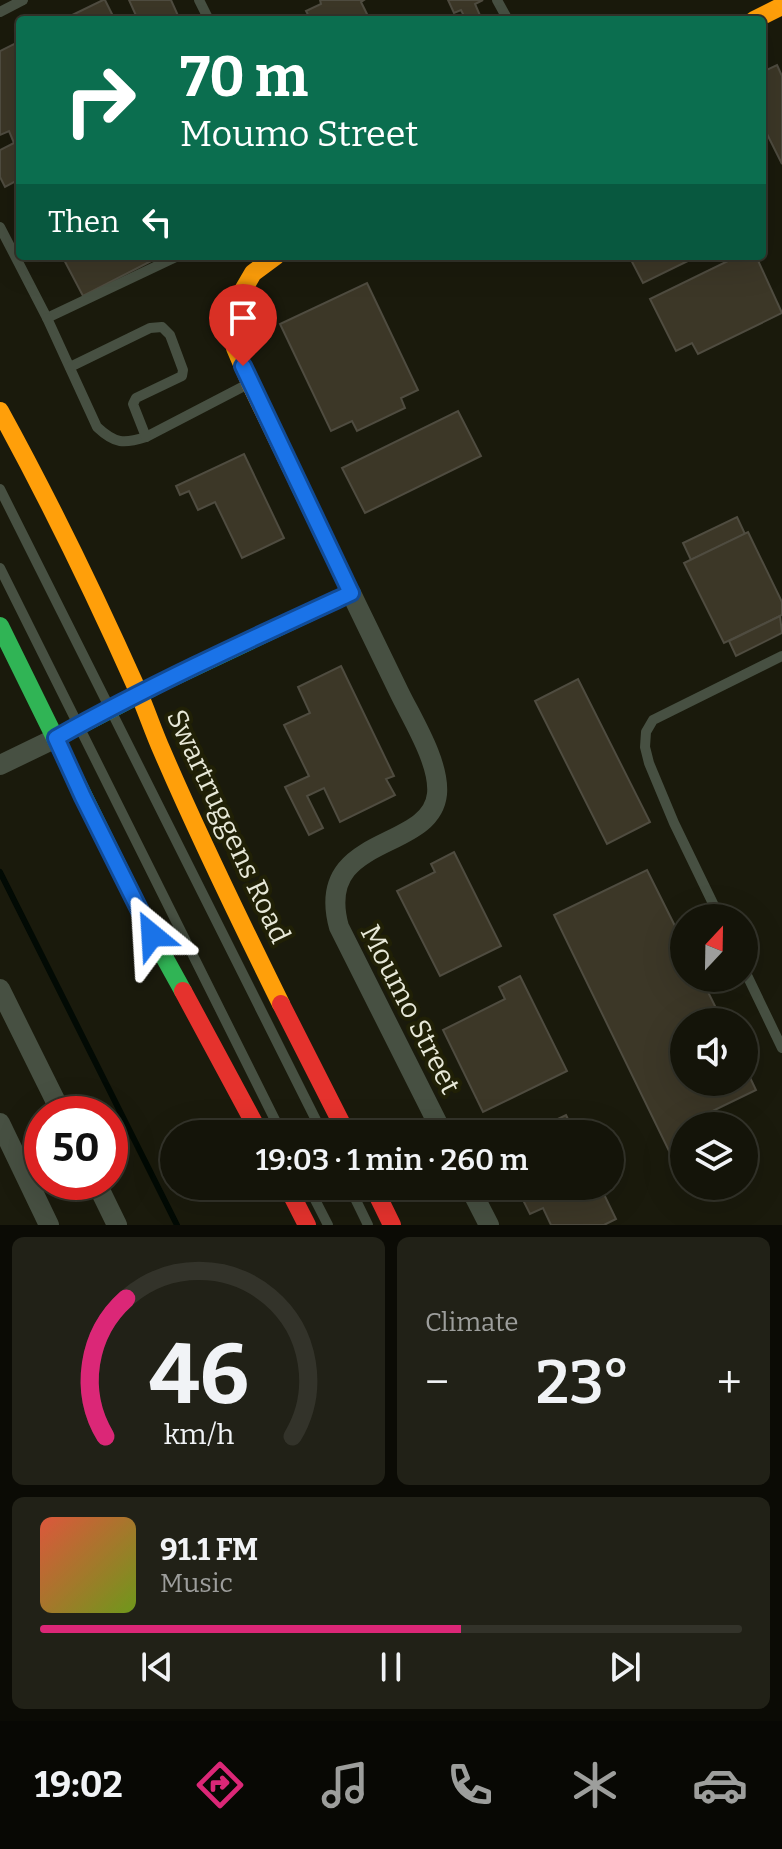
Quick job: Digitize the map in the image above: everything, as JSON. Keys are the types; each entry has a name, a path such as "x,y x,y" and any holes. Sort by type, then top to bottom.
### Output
{"main road":[{"path":"762,16 782,6"},
{"name":"Moumo Street","path":"271,260 253,273 239,297 233,318 235,348 351,593"},
{"name":"Swartruggens Road","path":"0,411 40,484 139,693 162,751 255,952 340,1120"},
{"path":"56,738 139,693 351,593"},
{"path":"0,626 152,935 252,1120"},
{"path":"294,1200 307,1225"},
{"path":"380,1200 392,1225"}],"street":[{"name":"Moumo Street","path":"351,593 427,748 436,776 437,796 429,813 414,827 364,854 346,869 335,895 334,912 436,1120"},
{"path":"0,765 56,738"},
{"path":"0,989 53,1096"},
{"path":"0,1123 49,1225"},
{"path":"105,1200 117,1225"},
{"path":"476,1200 489,1225"}],"lane":[{"path":"0,12 23,0"},
{"path":"0,227 16,258"},
{"path":"17,260 97,427 110,439 129,442 146,437 250,383"},
{"path":"47,318 170,260"},
{"path":"70,367 150,328 162,327 170,335 183,370 182,376 136,398 133,404 146,437"},
{"path":"0,489 316,1120"},
{"path":"0,568 275,1120"},
{"path":"713,904 649,763 645,747 646,732 653,720 781,658"},
{"path":"755,992 782,1048"},
{"path":"315,1200 328,1225"},
{"path":"356,1200 368,1225"}],"building":[{"path":"105,0 113,16 70,16"},
{"path":"129,0 171,0 178,16 136,16"},
{"path":"320,0 364,0 361,2 368,16 309,16 306,11 321,4"},
{"path":"448,0 483,0 475,4 480,16 464,16 461,10 454,13"},
{"path":"16,43 16,181 5,187 0,177 0,150 14,143 9,131 0,135 0,51"},
{"path":"777,65 782,76 782,164 766,132 766,70"},
{"path":"64,260 153,260 83,296"},
{"path":"631,260 690,260 643,283"},
{"path":"730,260 758,260 782,313 698,354 692,343 676,351 650,299"},
{"path":"367,283 418,390 401,398 405,408 357,431 352,421 331,431 280,324"},
{"path":"458,411 481,456 365,513 342,468"},
{"path":"244,454 284,538 242,558 215,502 198,510 189,491 180,495 176,486"},
{"path":"737,517 745,534 691,560 683,543"},
{"path":"748,532 782,602 782,615 724,643 684,563"},
{"path":"780,616 782,633 736,656 729,641"},
{"path":"341,666 394,776 386,779 395,795 340,822 324,788 307,796 323,828 309,835 285,787 309,776 284,725 310,713 298,687"},
{"path":"578,679 650,822 607,844 535,701"},
{"path":"454,852 501,946 440,976 397,891 435,872 431,864"},
{"path":"647,870 670,916 670,992 708,992 716,1008 670,1008 670,1096 744,1096 710,1112 670,1112 670,1153 554,915"},
{"path":"520,976 567,1071 483,1112 443,1030 505,999 499,987"},
{"path":"523,1200 607,1200 616,1219 604,1225 551,1225 543,1208 530,1214"}],"waterway":[{"path":"0,872 177,1225"}],"traffic: fast":[{"path":"56,738 165,681 351,593 342,574"},
{"path":"0,626 152,935 183,991"}],"traffic: slow":[{"path":"762,16 782,6"},
{"path":"271,260 253,273 239,297 233,318 235,348 342,574"},
{"path":"0,411 88,584 137,689 190,815 281,1004"}],"traffic: jam":[{"path":"183,991 252,1120"},
{"path":"281,1004 340,1120"},
{"path":"294,1200 307,1225"},
{"path":"380,1200 392,1225"}],"route":[{"path":"152,935 56,738 200,662 351,593 243,366"}]}
